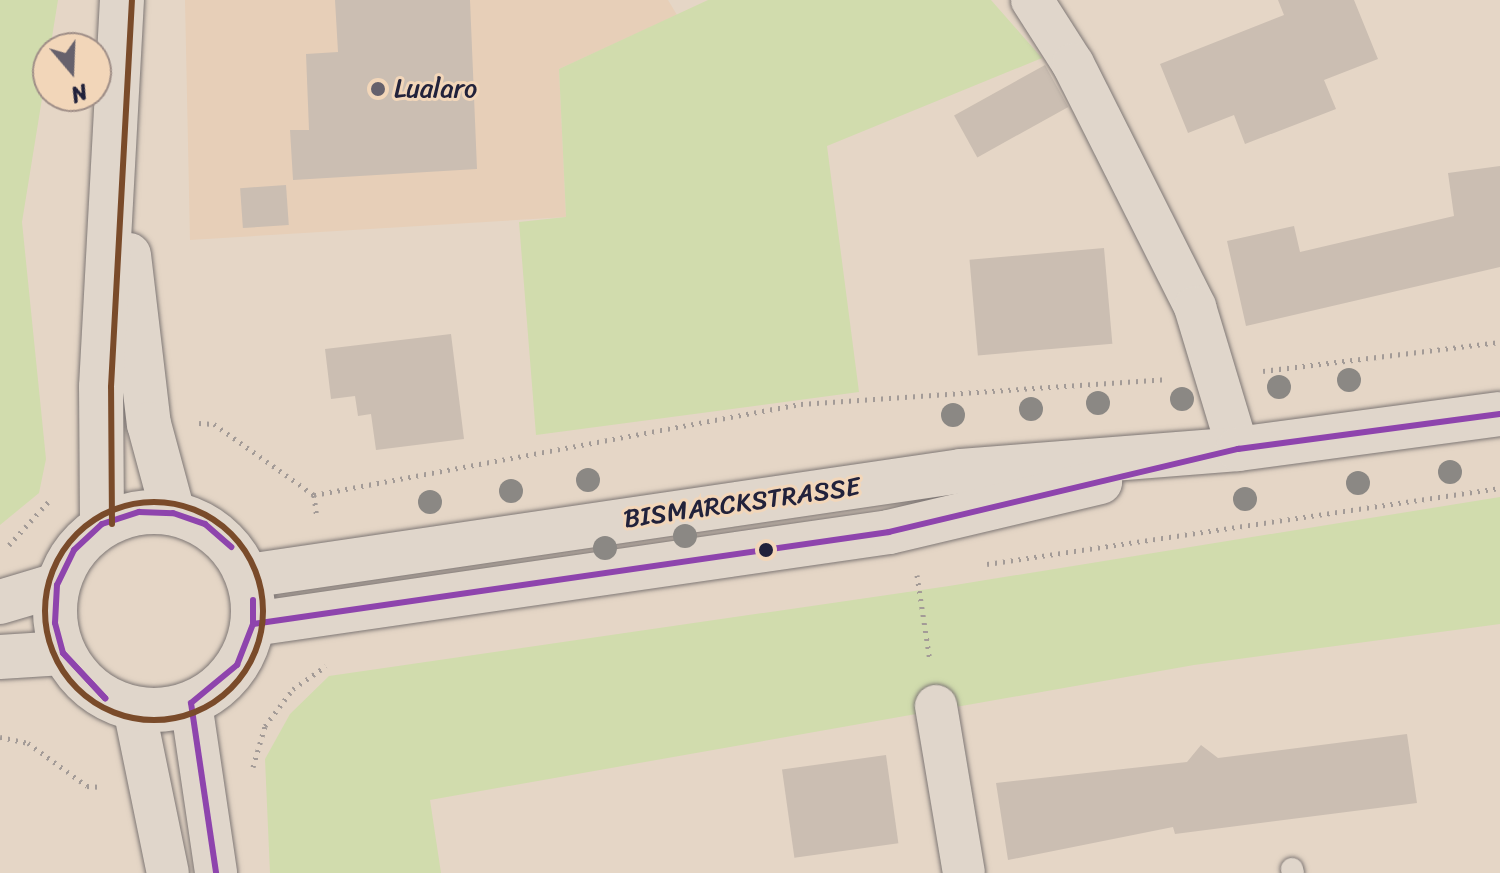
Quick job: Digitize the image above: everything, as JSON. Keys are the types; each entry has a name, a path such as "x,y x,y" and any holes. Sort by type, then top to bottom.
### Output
{"main road":[{"path":"102,524 101,387 122,0"},
{"path":"116,145 149,424 173,513"},
{"name":"BISMARCKSTRASSE","path":"248,576 961,471 1238,449 1500,414"},
{"name":"BISMARCKSTRASSE","path":"253,624 889,532 1238,449"},
{"path":"139,512 173,513 205,524 231,547 248,576 253,624 237,665 219,686 191,703 134,708 105,698 63,653 55,623 57,585 74,550 102,524 139,512"},
{"path":"0,602 57,585"},
{"path":"0,657 63,653"}],"street":[{"path":"1032,0 1073,64 1195,307 1238,449"},
{"path":"191,703 216,873"},
{"path":"936,706 964,873"},
{"path":"134,708 168,873"}],"path":[{"path":"149,424 214,424 314,495 801,404 1218,375 1500,342"},
{"path":"917,574 936,706"},
{"path":"202,778 252,769 265,726 293,689 337,658"}],"shaded area":[{"path":"185,0 668,0 677,15 559,69 566,217 190,240"}],"green space":[{"path":"0,0 58,0 53,32 32,32 32,112 40,112 22,222 46,459 39,493 0,525"},
{"path":"708,0 991,0 1042,58 827,146 859,392 536,435 519,222 566,217 559,69"},
{"path":"1500,497 1500,624 1194,665 430,800 441,873 270,873 265,759 290,714 329,676 949,586"}],"building":[{"path":"335,0 470,0 477,169 293,180 290,130 309,130 306,54 338,52"},
{"path":"1278,0 1354,0 1378,59 1324,80 1336,109 1245,144 1234,115 1188,133 1160,64 1284,15"},
{"path":"1045,65 1068,107 977,157 954,115"},
{"path":"1500,166 1500,267 1246,326 1227,241 1294,226 1300,252 1454,216 1448,173"},
{"path":"286,185 289,225 243,228 240,188"},
{"path":"1104,248 1112,344 978,355 970,260"},
{"path":"451,334 464,439 376,450 371,414 358,416 355,396 331,399 325,349"},
{"path":"1407,734 1417,803 1175,834 1173,827 1008,860 996,783 1187,762 1201,745 1218,758"},
{"path":"886,755 898,843 794,858 782,770"}],"transit line":[{"path":"112,524 111,387 132,1"},
{"path":"253,624 889,532 1238,449 1500,414"},
{"path":"154,502 196,510 231,534 255,569 263,611 255,653 231,688 196,712 154,720 112,712 77,688 53,653 45,611 53,569 77,534 112,510 154,502"},
{"path":"63,653 55,623 57,585 74,550 102,524 139,512 173,513 205,524 231,547"},
{"path":"191,703 237,665 253,624 253,600"},
{"path":"63,653 105,698"},
{"path":"63,653 105,698"},
{"path":"191,703 216,873"}],"place":[{"name":"Lualaro","path":"378,89"}]}
